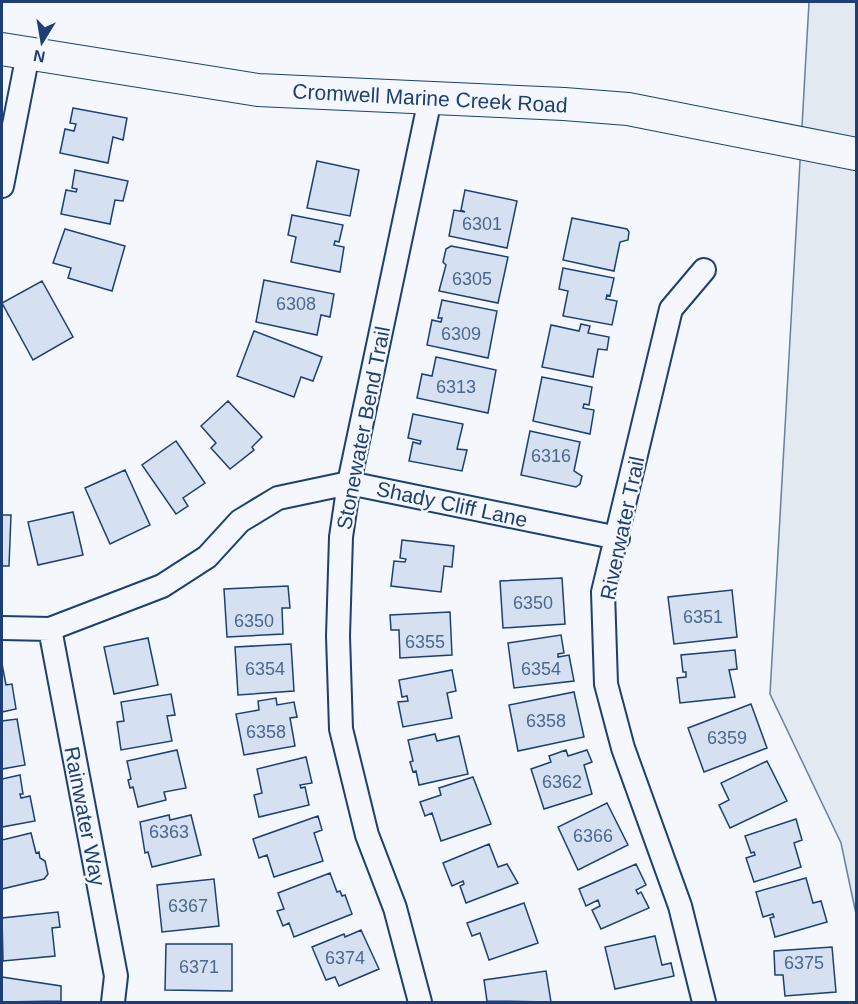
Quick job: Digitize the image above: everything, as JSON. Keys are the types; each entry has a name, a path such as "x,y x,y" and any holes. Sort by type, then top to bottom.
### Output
{"main road":[{"name":"Cromwell Marine Creek Road","path":"15,52 258,90 628,109 856,154"}],"street":[{"path":"2,186 15,52"},
{"name":"Stonewater Bend Trail","path":"420,1002 395,908 367,835 341,729 338,636 341,537 349,483 430,99"},
{"name":"Riverwater Trail","path":"704,270 671,309 618,538 603,592 606,684 623,748 680,906 704,1002"},
{"name":"Shady Cliff Lane","path":"2,628 50,629 162,586 207,556 240,521 278,498 349,483 618,538"},
{"name":"Rainwater Way","path":"50,629 116,976 113,1002"}],"shaded area":[{"path":"809,2 856,2 856,914 841,843 770,694"}],"building":[{"path":"73,108 127,118 123,140 113,137 108,163 60,153 65,129 74,131 76,124 70,123"},
{"path":"317,161 359,170 350,216 307,208"},
{"path":"75,170 128,181 123,201 115,200 110,224 61,214 66,190 76,192 77,189 72,188"},
{"path":"465,190 517,201 507,248 449,236 454,210 465,212 461,210"},
{"path":"292,215 343,225 339,242 335,241 334,245 344,247 340,272 291,262 296,237 288,235"},
{"path":"572,218 627,229 628,240 620,242 614,271 563,260"},
{"path":"65,229 125,246 112,291 68,278 71,268 53,263"},
{"path":"451,246 508,257 498,303 439,291 446,265 443,262 446,249"},
{"path":"563,268 614,278 610,296 607,295 606,299 617,301 612,325 563,316 568,291 559,289"},
{"path":"264,280 334,294 330,317 321,315 317,335 256,322"},
{"path":"42,281 73,337 33,360 2,303"},
{"path":"442,300 497,311 488,358 427,345 432,320 441,322 442,318 438,318"},
{"path":"581,324 590,326 588,333 609,337 607,350 598,349 593,377 542,367 551,325 579,331"},
{"path":"254,331 322,357 313,381 301,377 294,397 237,376"},
{"path":"436,357 496,370 488,413 417,398 422,374 432,376"},
{"path":"542,377 592,387 589,405 584,404 583,408 594,410 590,434 533,421"},
{"path":"228,401 262,437 252,447 254,450 230,469 211,448 216,443 201,426"},
{"path":"413,414 463,424 457,449 467,450 462,471 409,461 413,442 420,444 421,441 408,438"},
{"path":"530,431 580,442 574,471 582,476 580,484 576,487 521,475"},
{"path":"176,441 205,483 183,498 188,506 176,514 142,465"},
{"path":"125,470 150,525 110,544 85,488"},
{"path":"73,512 83,555 38,565 28,522"},
{"path":"2,515 11,515 9,566 2,566"},
{"path":"402,540 454,546 452,567 444,566 441,592 391,586 394,561 405,562 406,559 400,558"},
{"path":"562,578 565,624 503,628 500,581"},
{"path":"288,586 290,608 282,608 283,634 227,637 224,589"},
{"path":"732,590 737,637 674,644 668,597"},
{"path":"450,612 452,655 400,658 399,630 391,630 390,615"},
{"path":"561,635 564,653 558,654 558,657 569,655 574,681 514,688 508,643"},
{"path":"148,638 158,685 114,694 104,647"},
{"path":"291,644 294,691 238,695 235,647"},
{"path":"735,650 737,669 729,670 735,697 680,703 677,678 686,677 686,672 683,672 681,655"},
{"path":"2,664 6,685 12,684 16,709 2,712"},
{"path":"452,670 456,691 447,693 452,718 403,727 398,702 408,701 407,696 402,697 399,680"},
{"path":"574,692 584,737 518,751 509,705"},
{"path":"171,694 175,715 167,716 172,741 121,750 117,722 124,721 121,702"},
{"path":"276,698 277,705 294,702 297,717 290,718 295,746 244,755 236,714 259,710 258,701"},
{"path":"751,704 767,748 704,772 688,728"},
{"path":"17,719 25,765 2,769 2,721"},
{"path":"435,734 437,741 459,736 468,774 419,785 416,771 413,772 410,762 413,761 408,740"},
{"path":"177,750 186,788 164,792 166,800 138,807 133,787 130,788 128,780 131,779 127,761"},
{"path":"566,750 568,756 587,750 592,762 584,765 592,794 544,809 531,769 551,762 549,756"},
{"path":"306,757 312,783 300,785 301,788 305,787 309,805 259,817 254,795 262,793 257,769"},
{"path":"767,761 787,801 730,828 719,805 729,800 721,783"},
{"path":"20,775 23,794 20,794 21,798 30,796 35,821 2,827 2,779"},
{"path":"473,777 491,824 441,841 432,813 425,816 420,802 441,795 439,788"},
{"path":"607,803 628,845 578,870 558,827"},
{"path":"169,815 170,820 191,815 201,855 152,867 148,852 145,853 140,822"},
{"path":"318,816 322,830 314,833 323,861 274,877 267,855 259,858 253,839"},
{"path":"796,819 802,840 794,843 801,867 754,882 746,858 755,855 754,852 751,853 745,836"},
{"path":"31,833 36,853 39,852 40,858 45,861 48,874 44,879 2,889 2,840"},
{"path":"489,844 498,867 507,864 518,883 466,903 460,886 464,884 463,881 452,886 443,863"},
{"path":"636,864 646,885 636,890 638,894 641,892 649,908 601,929 592,910 600,906 598,900 586,906 579,889"},
{"path":"330,873 337,892 340,891 342,896 345,895 352,914 294,937 289,923 283,926 277,911 284,909 278,893"},
{"path":"806,878 813,903 821,901 827,922 775,937 770,918 774,917 773,914 763,917 756,892"},
{"path":"214,879 219,926 162,932 157,885"},
{"path":"524,903 538,943 489,960 480,933 472,936 467,923"},
{"path":"58,912 60,927 52,928 55,956 3,961 2,918"},
{"path":"361,930 379,969 339,986 335,977 326,980 312,947"},
{"path":"655,936 662,965 671,963 674,976 615,989 605,947"},
{"path":"166,944 232,944 232,991 165,990"},
{"path":"832,947 836,992 785,996 783,975 775,975 774,951"},
{"path":"546,971 551,1002 487,1001 484,980"},
{"path":"2,977 61,986 61,1001 2,1002"}]}
